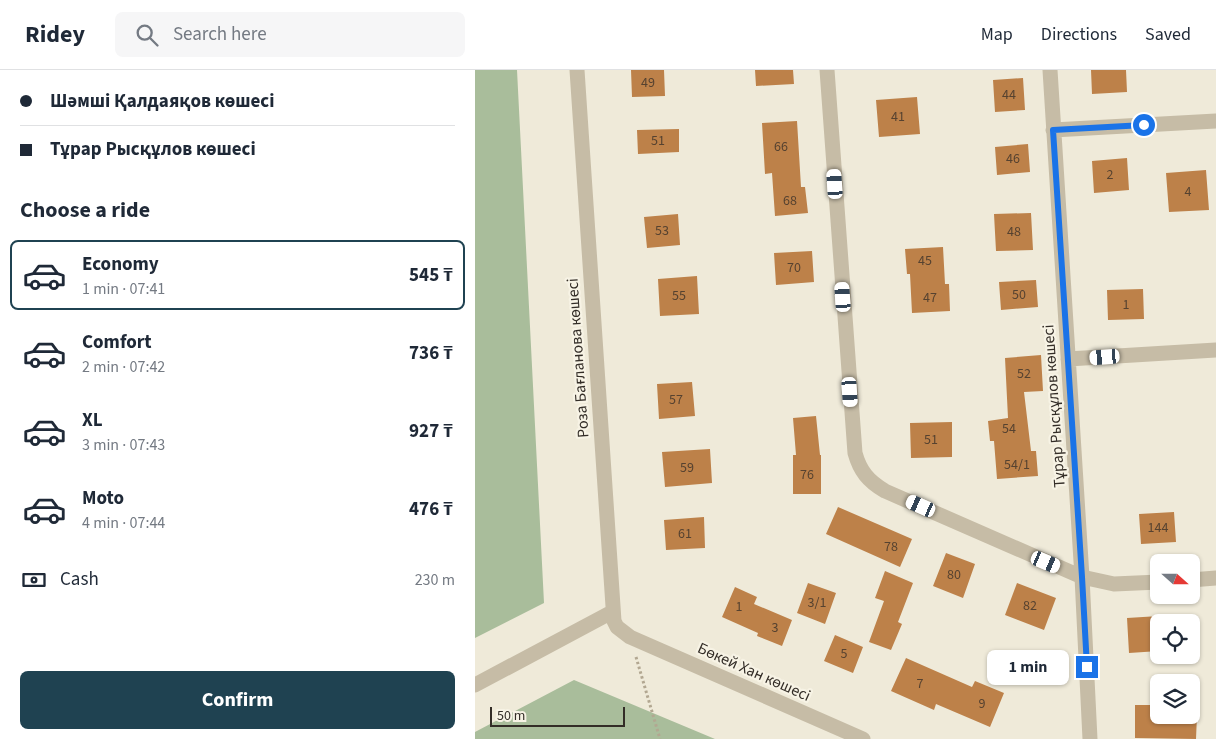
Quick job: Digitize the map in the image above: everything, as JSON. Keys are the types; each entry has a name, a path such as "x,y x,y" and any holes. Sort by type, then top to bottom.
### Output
{"street":[{"name":"Роза Бағланова көшесі","path":"577,70 612,612 617,628 630,637"},
{"path":"827,70 855,452 859,466 872,483 885,491 1082,577 1099,582 1127,585 1150,583"},
{"name":"Тұрар Рысқұлов көшесі","path":"1049,70 1082,577 1090,739"},
{"path":"1053,130 1216,121"},
{"path":"1068,360 1216,350"},
{"path":"1200,579 1216,578"},
{"path":"475,685 612,612"},
{"name":"Бөкей Хан көшесі","path":"630,637 863,739"}],"path":[{"path":"630,637 660,739"}],"green space":[{"path":"475,70 517,70 544,603 475,638"},
{"path":"574,680 715,739 475,739 475,732"}],"building":[{"path":"631,70 664,70 665,96 632,97"},
{"path":"755,70 793,70 794,84 756,86"},
{"path":"1091,70 1126,70 1127,92 1092,94"},
{"path":"1023,78 1025,110 995,112 993,80"},
{"path":"917,97 920,134 879,137 876,100"},
{"path":"797,121 801,187 805,187 808,213 775,216 772,173 765,174 762,123"},
{"path":"679,129 679,152 638,154 637,130"},
{"path":"1028,144 1030,172 997,175 995,147"},
{"path":"1127,158 1129,190 1094,193 1092,161"},
{"path":"1206,170 1209,210 1169,212 1166,173"},
{"path":"1031,213 1033,250 996,251 994,214"},
{"path":"678,214 680,245 647,248 644,217"},
{"path":"943,247 945,284 949,284 950,311 912,313 910,274 907,274 905,249"},
{"path":"812,251 814,282 776,285 774,253"},
{"path":"697,276 699,314 660,316 658,279"},
{"path":"1036,280 1038,307 1001,310 999,282"},
{"path":"1143,289 1144,319 1108,320 1107,290"},
{"path":"1041,355 1043,391 1024,392 1031,451 1036,451 1038,476 997,479 994,441 990,441 988,421 1008,418 1005,358"},
{"path":"692,382 695,416 659,419 657,384"},
{"path":"816,416 821,455 821,494 793,494 793,455 796,455 793,418"},
{"path":"952,422 952,457 911,458 910,423"},
{"path":"710,449 712,483 665,487 662,452"},
{"path":"838,507 912,539 900,567 826,534"},
{"path":"1174,512 1176,542 1141,544 1139,514"},
{"path":"704,517 705,548 666,550 664,520"},
{"path":"946,553 975,564 963,598 933,586"},
{"path":"885,571 913,583 898,622 902,624 891,650 869,642 884,601 875,598"},
{"path":"808,583 836,593 825,624 797,613"},
{"path":"1017,583 1056,598 1044,630 1005,615"},
{"path":"735,587 757,597 754,604 792,620 782,646 757,636 758,633 722,617"},
{"path":"1150,617 1150,652 1129,653 1127,618"},
{"path":"835,635 863,647 853,673 824,661"},
{"path":"906,658 972,687 975,681 1004,693 990,727 936,704 934,710 891,691"},
{"path":"1135,705 1150,705 1150,724 1197,724 1196,739 1135,738"}],"route":[{"path":"1087,667 1053,130 1144,125"}]}
